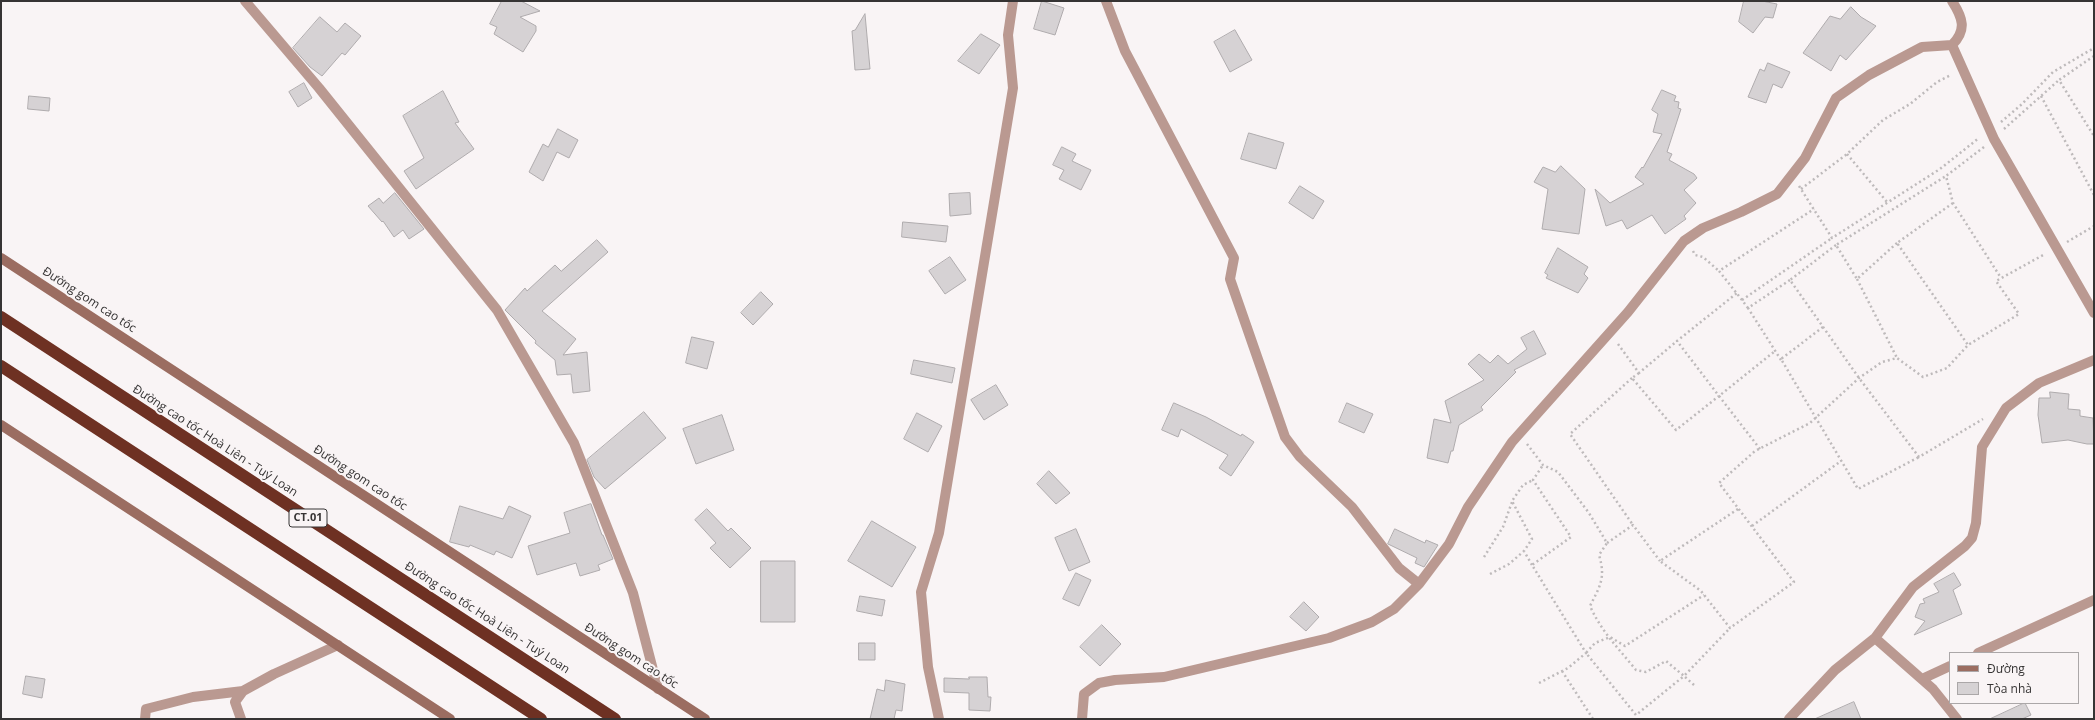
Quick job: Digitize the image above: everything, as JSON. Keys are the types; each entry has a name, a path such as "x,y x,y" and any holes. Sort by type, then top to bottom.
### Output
{"highway":[{"name":"Đường cao tốc Hoà Liên - Tuý Loan","path":"1,317 615,719"},
{"path":"1,366 541,719"}],"main road":[{"name":"Đường gom cao tốc","path":"1,258 705,719"},
{"path":"1,425 450,719"}],"street":[{"path":"245,1 319,88 497,310 574,443 632,593 658,689"},
{"path":"939,719 928,667 921,592 939,533 1012,88 1008,35 1013,1"},
{"path":"1106,1 1124,51 1234,258 1230,279 1285,437 1300,457 1352,507 1399,568 1419,584"},
{"path":"1082,719 1084,694 1099,683 1115,680 1164,677 1329,638 1372,622 1394,609 1419,584 1449,544 1468,507 1519,434 1609,332 1688,238 1703,228 1741,212 1777,194 1805,158 1836,98 1869,75 1922,47 1952,46 1960,37 1963,27 1958,10 1952,1"},
{"path":"1952,46 1992,134 2094,312"},
{"path":"1789,719 1835,670 1875,638 1913,587 1965,546 1972,538 1976,523 1982,447 2006,408 2039,383 2094,360"},
{"path":"1980,652 2094,600"},
{"path":"1875,638 1933,689 1957,719"},
{"path":"145,719 146,709 193,697 243,691 295,663 338,645"},
{"path":"1922,679 1949,666"},
{"path":"241,719 235,702 243,691"}],"path":[{"path":"1748,308 1790,280 1836,245 1946,176 1992,134 2053,72 2094,48"},
{"path":"1742,300 1832,238 1992,134 2041,96 2058,80 2094,56"},
{"path":"1801,189 1847,154 1883,120 1910,104 1937,82 1963,69"},
{"path":"2058,80 2094,136"},
{"path":"2041,96 2094,195"},
{"path":"1847,154 1887,202"},
{"path":"1792,174 1832,238"},
{"path":"1946,176 1953,203 2001,278"},
{"path":"1857,279 1897,243 1953,203"},
{"path":"1719,271 1814,209"},
{"path":"1836,245 1857,279 1897,358 1923,377 1947,368 1968,345 2019,314 1996,281 2094,226"},
{"path":"1688,238 1695,255 1704,257 1719,271 1748,308 1783,363 1858,489 1919,457 1988,416"},
{"path":"1897,243 1968,345"},
{"path":"1790,280 1859,378 1919,457"},
{"path":"1730,628 1704,595 1660,561 1633,525 1570,434 1632,378 1737,293"},
{"path":"1783,363 1781,359 1823,327"},
{"path":"1609,332 1639,373"},
{"path":"1677,341 1760,449"},
{"path":"1632,378 1676,430 1775,351"},
{"path":"1524,551 1586,654 1636,715 1684,676 1730,628 1794,582 1719,483 1760,449 1810,423 1859,378 1882,362 1897,358"},
{"path":"1519,434 1543,465 1558,472 1589,513 1607,543"},
{"path":"1752,526 1841,461"},
{"path":"1484,557 1504,527 1512,501 1523,485 1534,480 1543,465"},
{"path":"1532,565 1571,537 1534,480"},
{"path":"1490,574 1509,564 1524,551 1532,539 1512,501"},
{"path":"1660,561 1738,509"},
{"path":"1633,525 1607,543 1599,555 1603,570 1601,585 1590,606 1604,633 1625,646 1704,595"},
{"path":"1539,683 1562,671 1586,654 1595,643 1610,637"},
{"path":"1610,637 1636,670 1646,672 1666,661 1694,685"},
{"path":"1562,671 1593,719"}],"building":[{"path":"502,1 521,1 540,11 520,17 536,26 536,31 523,52 494,34 497,27 490,24"},
{"path":"1042,1 1064,8 1055,35 1034,29"},
{"path":"1744,1 1762,1 1777,4 1773,18 1765,17 1753,33 1739,22"},
{"path":"1851,7 1861,17 1876,26 1846,60 1840,55 1831,71 1803,53 1830,16 1840,19"},
{"path":"865,14 870,69 855,70 852,31 855,30"},
{"path":"320,17 337,32 345,23 361,36 345,55 342,53 322,76 310,67 293,48"},
{"path":"1235,30 1252,60 1230,72 1214,42"},
{"path":"981,34 1000,45 979,74 958,61"},
{"path":"1768,63 1790,72 1782,88 1773,84 1766,103 1748,97 1760,69 1764,71"},
{"path":"304,83 312,98 298,107 289,92"},
{"path":"1662,90 1676,96 1674,101 1679,102 1678,108 1681,109 1667,152 1672,154 1669,160 1694,174 1697,178 1684,190 1696,203 1684,216 1686,219 1665,234 1652,215 1627,229 1622,220 1606,226 1595,189 1610,203 1644,184 1635,177 1642,167 1643,168 1662,134 1653,132 1658,114 1652,110"},
{"path":"443,91 459,122 455,123 474,149 416,189 404,171 424,158 403,116"},
{"path":"29,96 50,98 49,111 28,109"},
{"path":"558,129 578,140 569,158 557,152 543,181 529,172 543,144 548,147"},
{"path":"1249,133 1284,143 1276,169 1241,159"},
{"path":"1062,147 1076,154 1072,161 1091,170 1081,190 1059,179 1064,170 1053,165"},
{"path":"1561,166 1585,189 1579,234 1542,229 1548,189 1534,182 1543,167 1555,172"},
{"path":"1300,186 1324,201 1313,219 1289,203"},
{"path":"395,193 424,229 409,239 403,230 394,237 383,221 382,222 368,206 379,198 383,203"},
{"path":"970,193 971,214 950,216 949,194"},
{"path":"903,222 948,226 946,242 902,237"},
{"path":"597,240 608,252 542,311 576,339 563,355 587,352 590,391 573,393 571,374 557,375 555,360 535,343 536,341 505,310 525,288 527,291 555,265 561,271"},
{"path":"1558,248 1588,267 1584,274 1588,278 1578,293 1546,278 1548,275 1545,273"},
{"path":"950,257 966,280 945,294 929,271"},
{"path":"761,292 773,304 753,325 741,313"},
{"path":"1534,331 1546,354 1514,370 1516,372 1481,407 1483,410 1459,425 1453,451 1451,451 1448,463 1427,458 1434,419 1451,423 1445,401 1484,380 1468,364 1479,354 1490,363 1498,355 1508,364 1527,349 1521,338"},
{"path":"692,337 714,342 707,369 686,363"},
{"path":"914,360 955,368 952,383 911,374"},
{"path":"996,385 1008,405 984,420 971,400"},
{"path":"2050,392 2069,394 2068,409 2080,410 2080,416 2093,418 2094,444 2068,440 2042,443 2038,415 2039,398 2050,398"},
{"path":"1174,403 1206,417 1241,436 1242,434 1254,442 1231,476 1219,468 1228,455 1181,429 1178,437 1162,430"},
{"path":"1347,403 1373,414 1364,433 1339,422"},
{"path":"644,412 666,438 605,489 594,477 587,460"},
{"path":"917,413 942,426 928,452 904,439"},
{"path":"722,415 734,450 696,464 683,429"},
{"path":"1049,471 1070,493 1056,504 1037,484"},
{"path":"591,504 602,535 613,559 598,565 600,570 580,576 576,563 537,575 528,546 570,533 564,513"},
{"path":"460,506 503,519 509,506 531,516 512,558 496,551 494,555 470,545 469,547 450,542"},
{"path":"707,509 728,531 731,528 751,548 730,568 710,548 716,543 695,520"},
{"path":"872,521 916,547 892,587 848,561"},
{"path":"1076,529 1090,562 1069,571 1055,538"},
{"path":"1395,529 1425,543 1426,540 1438,545 1424,567 1415,563 1417,558 1388,544"},
{"path":"761,561 795,561 795,622 761,622"},
{"path":"1076,573 1091,580 1079,606 1063,599"},
{"path":"1954,573 1961,585 1953,590 1962,614 1914,635 1925,621 1915,617 1920,604 1925,603 1923,599 1939,592 1934,584"},
{"path":"860,596 885,600 882,616 857,611"},
{"path":"1304,602 1319,617 1306,631 1290,617"},
{"path":"1102,625 1121,644 1100,666 1080,647"},
{"path":"859,643 875,643 875,660 859,660"},
{"path":"26,676 45,679 42,698 23,694"},
{"path":"969,677 987,677 988,697 991,697 990,711 969,710 969,693 944,692 944,678 969,679"},
{"path":"886,680 905,684 902,711 896,710 894,719 870,719 877,689 884,691"},
{"path":"1854,702 1861,719 1815,719"},
{"path":"2023,704 2026,704 2031,715 2022,719 1990,719"}]}
